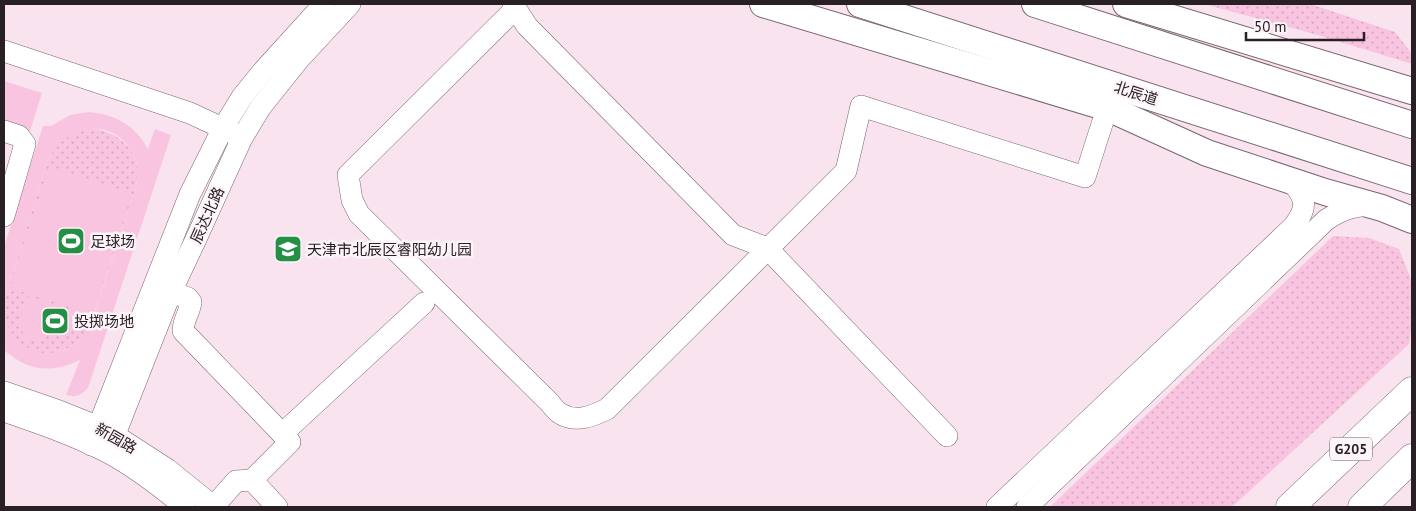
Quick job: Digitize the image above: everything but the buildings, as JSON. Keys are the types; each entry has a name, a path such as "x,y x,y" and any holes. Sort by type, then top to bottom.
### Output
{"highway":[{"name":"G205","path":"1290,507 1412,390"},
{"path":"1362,507 1412,458"}],"main road":[{"path":"763,4 1111,97 1207,153 1291,181 1398,213 1412,220"},
{"name":"北辰道","path":"860,4 1111,97 1357,163 1412,181"},
{"path":"1035,4 1412,125"},
{"path":"1126,4 1412,91"},
{"path":"1357,163 1386,181 1412,201"}],"street":[{"name":"辰达北路","path":"103,440 162,289 190,194 223,128 242,97 324,4"},
{"name":"辰达北路","path":"162,289 196,239 242,138 260,108 300,58 350,4"},
{"path":"947,436 767,248 734,235 527,26 514,7 348,175 352,200 358,214 550,404 562,415 576,418 591,416 607,409 767,248 846,171 861,106 1085,177 1111,97"},
{"path":"4,51 190,113 242,138"},
{"path":"4,131 19,136 25,144 4,216"},
{"path":"997,507 1293,227 1301,215 1304,201 1302,194 1291,181"},
{"path":"1027,507 1326,220 1345,209 1372,205"},
{"path":"162,289 188,298 191,302 182,326 183,331 290,442 252,480 236,481 214,507"},
{"path":"282,434 424,303"},
{"name":"新园路","path":"4,392 167,469 214,507"},
{"name":"新园路","path":"4,411 70,435 103,440 138,471 186,507"},
{"path":"252,480 278,507"}],"shaded area":[{"path":"1204,4 1310,4 1395,32 1412,54 1412,64 1321,36"},
{"path":"4,81 42,93 30,131 4,123"},
{"path":"88,112 107,115 123,122 137,133 148,149 155,129 171,135 88,388 81,394 73,396 66,395 80,360 50,369 31,366 13,357 4,350 4,314 10,330 20,342 32,350 45,353 59,352 72,346 84,335 92,320 136,188 137,165 131,150 121,138 109,131 83,130 70,136 58,146 48,160 4,301 4,247 43,126 51,126 70,115"},
{"path":"85,128 104,131 112,135 133,153 138,172 136,188 89,328 81,339 71,347 47,354 36,352 25,348 15,340 5,318 4,301 48,160 63,140"},
{"name":"足球场","path":"49,166 132,193 93,315 10,288"},
{"path":"1333,236 1369,238 1399,249 1412,282 1412,324 1409,344 1232,507 1050,507"},
{"name":"投掷场地","path":"26,297 86,315 89,320 86,324 26,343 21,320"}],"place":[{"name":"足球场","path":"71,241"},
{"name":"天津市北辰区睿阳幼儿园","path":"288,249"},
{"name":"投掷场地","path":"55,321"}]}
